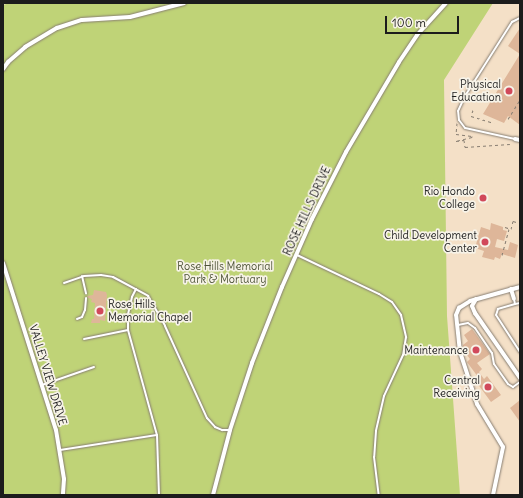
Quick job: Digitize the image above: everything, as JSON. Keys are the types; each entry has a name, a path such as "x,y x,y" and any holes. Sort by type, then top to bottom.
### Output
{"street":[{"path":"3,69 8,62 25,47 57,28 82,20 130,17 184,3"},
{"name":"ROSE HILLS DRIVE","path":"213,495 230,430 256,351 296,254 320,202 366,117 407,50 446,3"},
{"name":"VALLEY VIEW DRIVE","path":"3,263 42,385 60,450 64,479 63,495"},
{"path":"493,495 503,447 477,404 460,352 456,315 459,308 476,298 520,287"},
{"path":"511,289 514,299"},
{"path":"476,298 472,306 475,313 520,378"}],"lane":[{"path":"518,139 465,128 459,120 458,111 465,96 512,22 520,18"},
{"path":"296,254 379,294 392,302 400,315 406,337 403,355 384,396 376,432 374,457 379,495"},
{"path":"64,283 82,276 101,275 113,277 148,296 156,308 207,418 215,427 222,430 230,430"},
{"path":"82,276 86,294"},
{"path":"136,289 132,297 128,315 128,330 157,435 159,495"},
{"path":"76,319 82,317 85,310 86,298"},
{"path":"514,299 515,304"},
{"path":"520,303 498,309 496,315 520,352"},
{"path":"457,326 464,323 472,325 490,350 494,364 508,384 513,387 520,382"},
{"path":"84,339 128,330"},
{"path":"42,385 94,367"},
{"path":"60,450 157,435"}],"path":[{"path":"508,119 520,100"},
{"path":"473,110 471,116 494,123"},
{"path":"457,122 456,134 472,136 456,140 464,140 465,147 510,144"},
{"path":"502,255 509,229 513,221 520,223"},
{"path":"505,227 509,229"}],"green space":[{"name":"Rose Hills Memorial Park & Mortuary","path":"10,3 493,3 444,80 447,316 460,495 3,495 3,5"}],"building":[{"path":"520,28 520,54 508,46"},
{"name":"Physical Education","path":"520,54 520,125 508,116 504,123 483,114"},
{"name":"Child Development Center","path":"491,223 503,227 503,230 507,231 504,241 497,239 495,247 508,250 510,242 518,245 515,258 502,254 500,259 495,257 494,260 482,257 484,251 475,248 481,227 490,230"},
{"name":"Rose Hills Memorial Chapel","path":"94,290 106,292 107,295 105,321 100,320 100,323 91,323 92,319 94,319 95,303 91,302 92,299 88,298 87,296 93,295"},
{"name":"Maintenance","path":"472,329 490,354 477,363 482,369 479,372 484,379 487,376 501,395 491,402 474,379 478,377 467,362 470,359 463,350 463,345 468,341 464,335"},
{"path":"520,400 520,422 510,408"}],"place":[{"name":"Physical Education","path":"509,91"},
{"name":"Rio Hondo College","path":"483,198"},
{"name":"Child Development Center","path":"485,242"},
{"name":"Rose Hills Memorial Chapel","path":"100,311"},
{"name":"Maintenance","path":"476,350"},
{"name":"Central Receiving","path":"488,387"}]}
